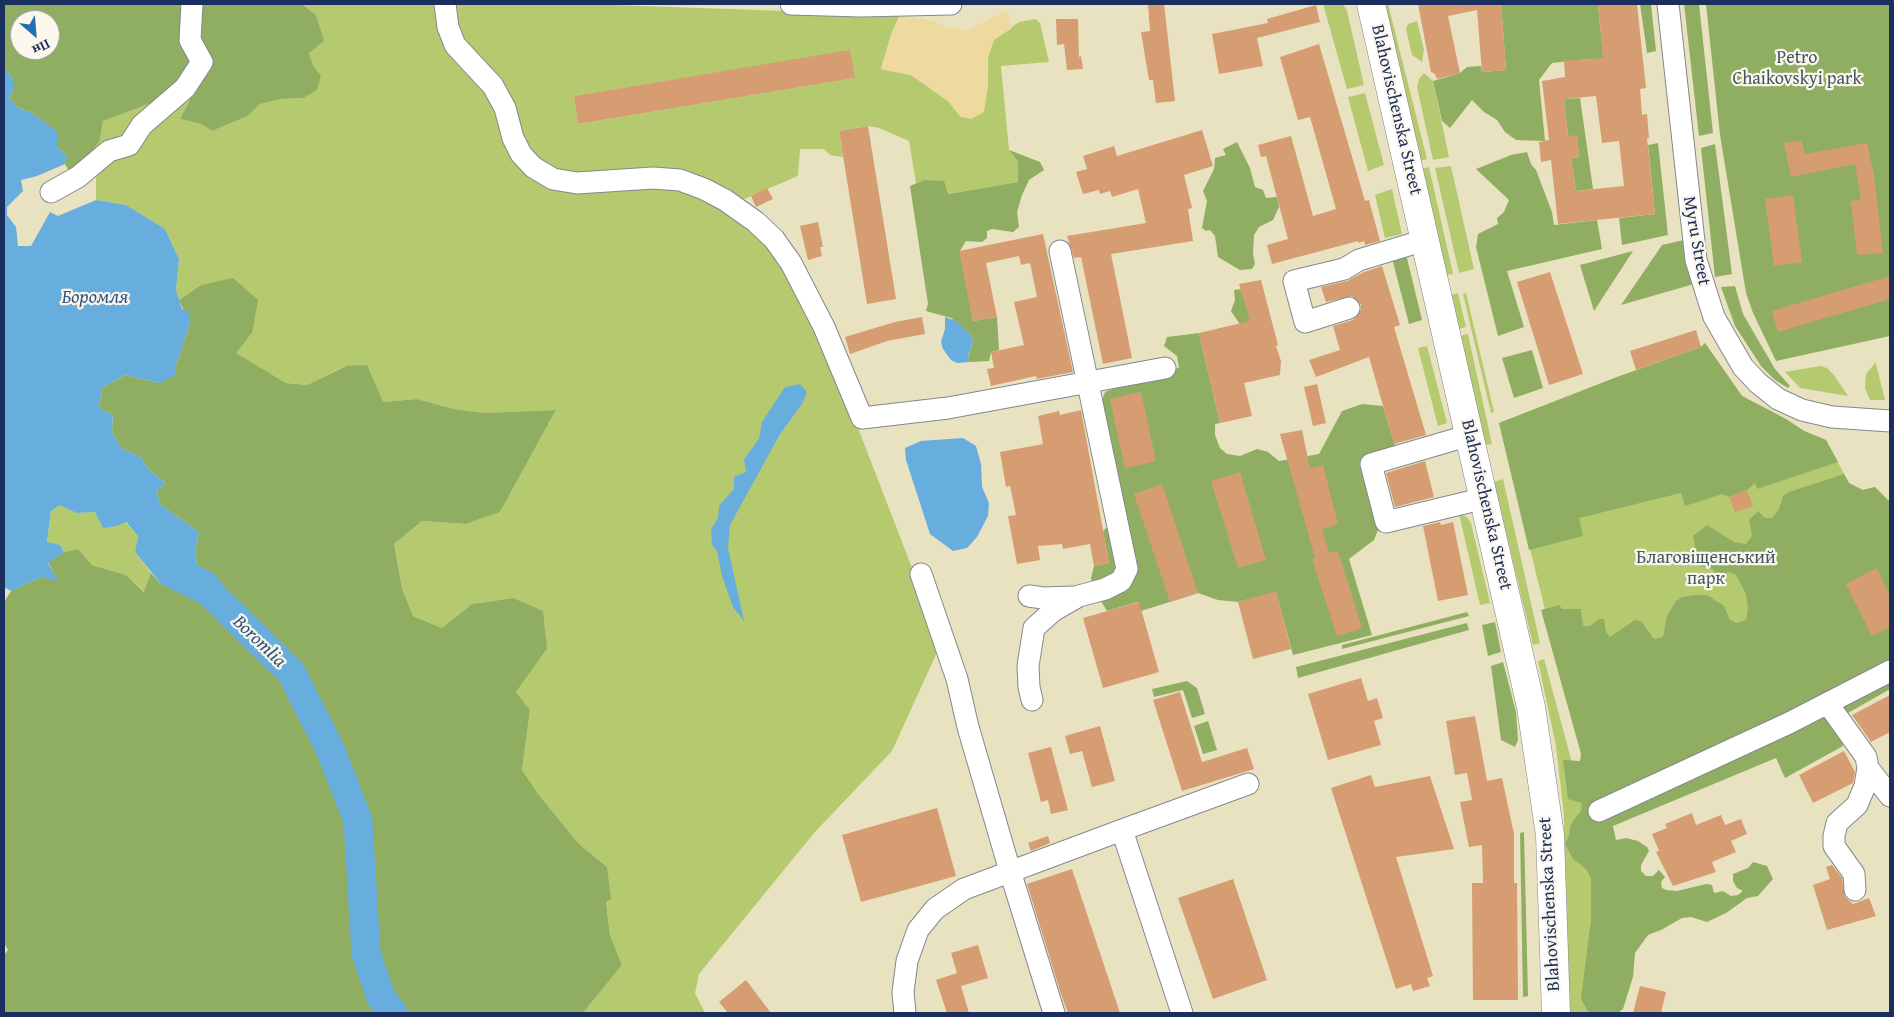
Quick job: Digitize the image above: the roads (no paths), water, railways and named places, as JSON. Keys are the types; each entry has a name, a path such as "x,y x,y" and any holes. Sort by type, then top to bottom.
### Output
{"main road":[{"name":"Blahovischenska Street","path":"1371,4 1485,498 1531,707 1550,835 1556,1013"}],"street":[{"path":"51,192 78,177 109,151 128,145 142,124 185,88 202,62 190,40 192,4"},
{"path":"445,4 448,28 455,45 493,86 505,108 513,138 521,154 534,167 553,180 576,184 653,178 680,180 704,189 756,222 774,239 792,263 824,326 862,418 948,408 1165,368"},
{"path":"791,4 885,6 950,4"},
{"name":"Myru Street","path":"1668,4 1696,260 1714,317 1743,367 1758,383 1778,399 1802,410 1832,418 1890,421"},
{"path":"1349,308 1306,322 1294,281 1344,269 1358,260 1425,240"},
{"path":"1029,596 1042,598 1079,596 1105,589 1121,581 1127,569 1060,251"},
{"path":"1470,435 1371,464 1386,522 1485,498"},
{"path":"921,574 957,679 968,727 1054,1013"},
{"path":"1032,700 1028,687 1028,666 1034,628 1053,611 1079,596"},
{"path":"1599,811 1828,704 1890,671"},
{"path":"1828,704 1866,757 1868,768 1865,786 1857,805 1838,823 1834,836 1834,846 1854,874 1855,890"},
{"path":"1868,768 1890,796"},
{"path":"905,1013 903,992 907,961 918,930 935,909 951,896 1010,870 1248,784"},
{"path":"1122,830 1182,1013"}],"water":[{"name":"Боромля","path":"4,68 13,79 13,91 9,97 17,107 32,113 58,132 57,147 67,156 65,164 37,176 21,180 23,191 7,207 7,215 16,227 18,246 31,246 50,212 58,216 96,200 126,205 165,229 179,259 176,290 182,309 190,313 190,324 176,365 176,375 160,383 125,375 102,388 99,408 113,415 112,432 121,448 141,457 149,470 166,483 156,491 161,505 199,532 195,550 197,565 215,574 226,589 235,608 236,621 161,584 135,552 138,536 126,522 117,526 103,528 95,512 76,513 60,505 51,511 47,542 60,545 64,552 48,563 58,581 41,577 11,591 4,587"},
{"path":"945,317 956,321 971,335 973,342 968,356 970,362 957,363 951,360 943,349 941,342 945,329"},
{"path":"800,384 807,392 802,404 780,434 730,525 728,548 744,621 733,607 722,576 717,551 712,545 711,529 718,518 719,506 734,489 734,477 746,472 744,459 759,439 762,422 785,387"},
{"path":"963,438 976,446 981,464 982,487 989,503 988,516 977,537 967,548 953,551 930,534 906,460 905,448 921,441"}],"waterway":[{"name":"Boromlia","path":"209,592 291,672 331,751 358,821 366,953 381,997 393,1013"}],"park label":[{"name":"Petro Chaikovskyi park","path":"1797,68"},
{"name":"Благовіщенський парк","path":"1706,568"}]}
